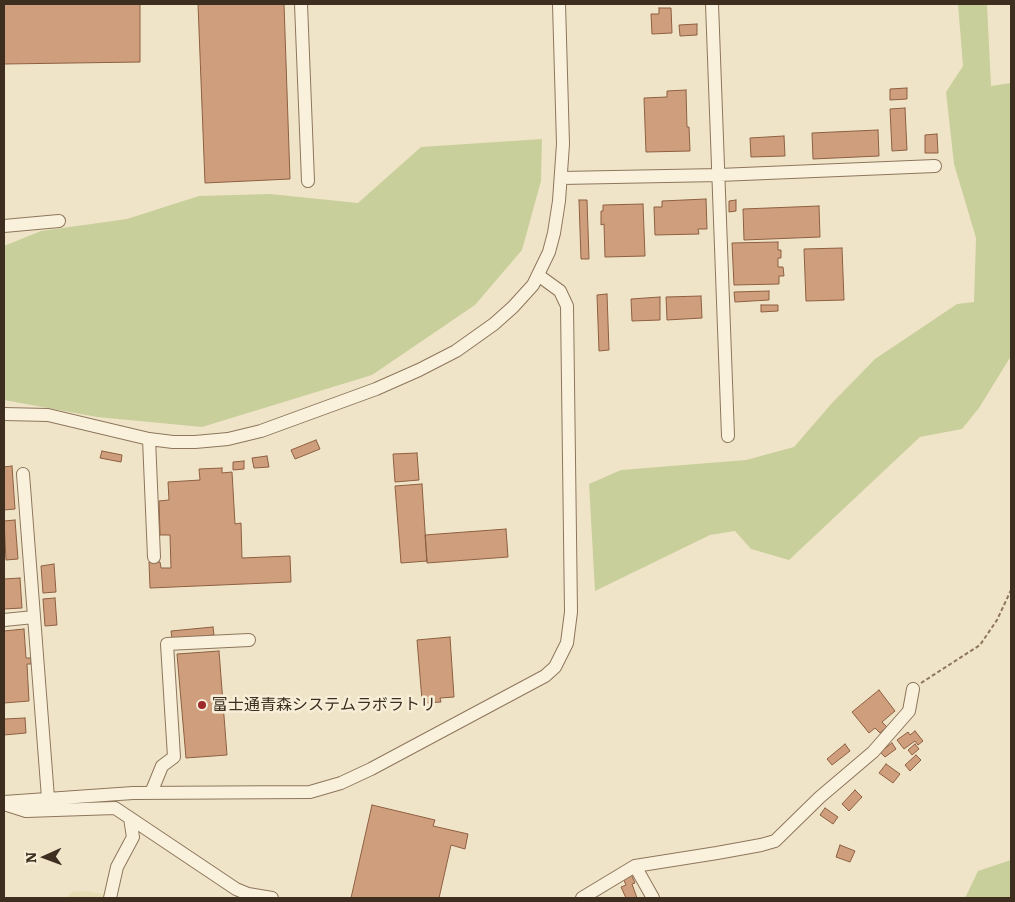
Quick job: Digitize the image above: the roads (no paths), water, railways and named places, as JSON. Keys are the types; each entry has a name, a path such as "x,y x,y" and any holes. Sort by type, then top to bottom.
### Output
{"street":[{"path":"302,4 308,181"},
{"path":"4,414 48,415 149,439 174,442 228,439 261,431 376,389 419,370 464,345 494,324 513,308 538,275 549,252 554,233 563,144 560,4"},
{"path":"712,4 728,436"},
{"path":"561,178 719,175 935,166"},
{"path":"4,226 58,221"},
{"path":"4,803 48,798 151,793 310,792 341,783 371,769 545,676 555,667 567,643 571,612 567,306 560,291 538,275"},
{"path":"149,439 154,557"},
{"path":"22,474 48,798"},
{"path":"4,620 34,617"},
{"path":"151,793 162,766 174,757 167,644 250,640"},
{"path":"582,898 635,866 735,850 775,841 814,802 873,752 909,711 912,688"},
{"path":"4,803 26,811 115,808 236,889 248,894 272,898"},
{"path":"110,898 117,867 133,838 130,818"},
{"path":"635,866 652,898"}],"place":[{"name":"富士通青森システムラボラトリ","path":"202,705"}]}
